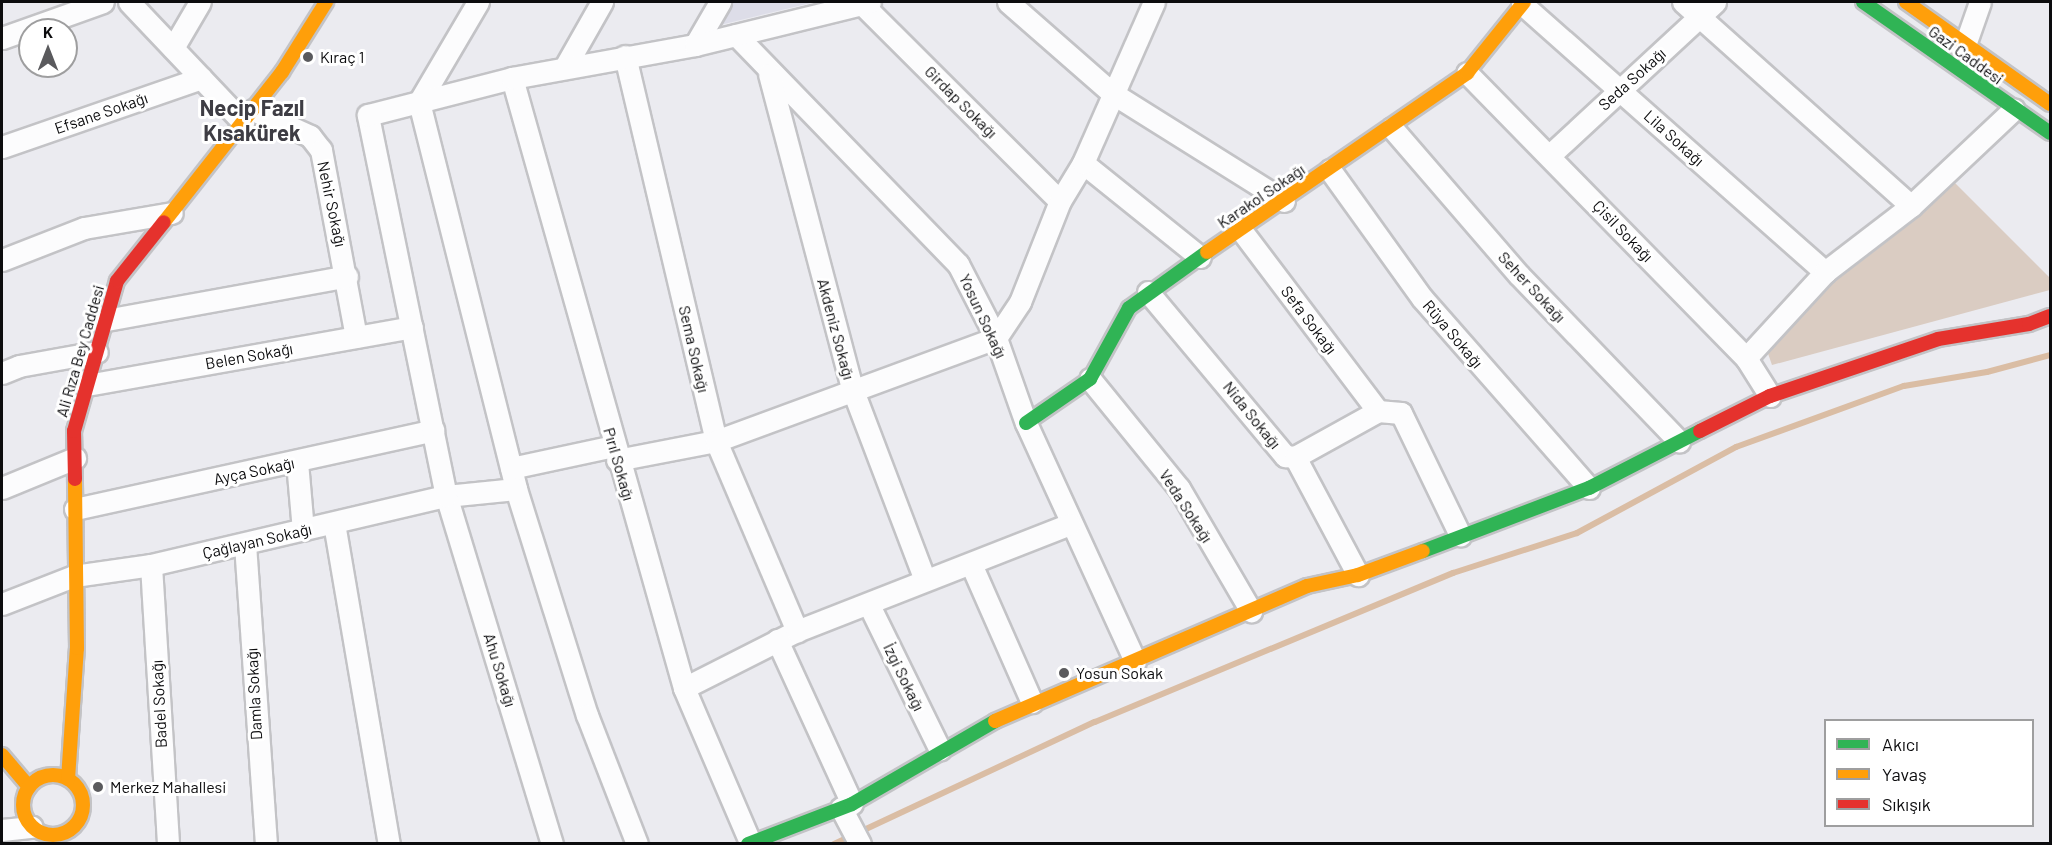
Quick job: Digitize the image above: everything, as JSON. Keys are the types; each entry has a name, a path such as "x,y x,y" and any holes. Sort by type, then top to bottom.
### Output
{"street":[{"path":"2,38 104,2"},
{"path":"129,2 201,78 248,116"},
{"path":"173,48 200,2"},
{"name":"Ali Rıza Bey Caddesi","path":"68,779 77,648 74,576 74,431 117,281 248,116 326,2"},
{"path":"478,2 419,102 513,478 587,715 637,843"},
{"path":"565,67 602,2"},
{"path":"695,45 720,2"},
{"path":"1008,2 1034,10 1112,93 1284,201"},
{"path":"996,338 1020,302 1060,201 1083,163 1154,2"},
{"path":"1683,2 1708,9 1911,206"},
{"name":"Gazi Caddesi","path":"1863,2 2050,133"},
{"name":"Gazi Caddesi","path":"1906,2 1966,42 2050,104"},
{"path":"1966,42 1980,2"},
{"path":"419,102 565,67 695,45 866,3"},
{"name":"Girdap Sokağı","path":"866,3 1060,201"},
{"name":"Karakol Sokağı","path":"1026,423 1090,379 1129,308 1148,292 1392,128 1467,73 1523,3"},
{"name":"Lila Sokağı","path":"1523,3 1826,272"},
{"name":"Seda Sokağı","path":"1550,155 1708,9"},
{"name":"Yosun Sokağı","path":"736,35 768,72 958,264 996,338 1026,423 1070,524 1135,660"},
{"name":"Sema Sokağı","path":"625,56 716,441 797,631"},
{"name":"Akdeniz Sokağı","path":"768,72 852,388 925,580"},
{"name":"Çisil Sokağı","path":"1467,73 1550,155 1746,358 1770,396"},
{"name":"Efsane Sokağı","path":"2,147 201,78"},
{"name":"Pırıl Sokağı","path":"512,78 615,453 684,688 750,843"},
{"name":"Ahu Sokağı","path":"419,102 368,116 446,496 552,843"},
{"path":"1746,358 1826,272 1911,206 2013,109"},
{"name":"Nehir Sokağı","path":"248,116 310,136 321,150 347,276 356,337"},
{"name":"Seher Sokağı","path":"1392,128 1519,274 1678,441"},
{"path":"1083,163 1200,257"},
{"name":"Rüya Sokağı","path":"1330,170 1422,298 1588,488"},
{"path":"2,260 84,228 172,213"},
{"name":"Sefa Sokağı","path":"1241,230 1378,411"},
{"path":"106,320 347,276"},
{"name":"Nida Sokağı","path":"1148,292 1285,456 1296,457 1358,575"},
{"path":"750,843 846,810 940,750 1032,702 1307,586 1358,575 1588,488 1770,396 1938,339 2029,324 2050,316"},
{"name":"Belen Sokağı","path":"87,385 412,327"},
{"name":"Çağlayan Sokağı","path":"2,603 74,576 152,565 245,544 615,453 716,441 852,388 996,338"},
{"path":"2,373 19,366 97,352"},
{"name":"Veda Sokağı","path":"1090,379 1179,488 1251,611"},
{"path":"1296,457 1378,411 1401,413 1460,535"},
{"name":"Ayça Sokağı","path":"75,509 297,462 433,430"},
{"path":"2,488 75,458"},
{"path":"297,462 303,530"},
{"path":"334,523 389,843"},
{"path":"684,688 797,631 1070,524"},
{"name":"Damla Sokağı","path":"245,544 266,843"},
{"path":"970,564 1032,702"},
{"name":"Badel Sokağı","path":"152,565 168,843"},
{"name":"İzgi Sokağı","path":"869,604 940,750"},
{"path":"777,640 860,843"},
{"path":"2,755 29,787 38,830"},
{"path":"29,787 43,777 68,779 82,796 80,820 85,836"},
{"path":"9,797 38,830"},
{"path":"2,830 38,830 65,834 80,820"}],"shaded area":[{"path":"731,2 815,2 716,26"},
{"path":"1950,178 2050,278 2050,290 1772,365 1764,342"}],"waterway":[{"path":"834,844 1095,722 1453,573 1577,533 1736,447 1904,386 1987,372 2050,355"}],"traffic: fast":[{"path":"1863,2 2050,133"},
{"path":"1026,423 1090,379 1129,308 1207,252"},
{"path":"1423,551 1589,488 1700,431"},
{"path":"748,844 852,804 995,721"}],"traffic: slow":[{"path":"164,222 282,72 326,2"},
{"path":"1207,252 1467,73 1524,2"},
{"path":"1906,2 2050,104"},
{"path":"68,779 77,648 75,479"},
{"path":"995,721 1307,586 1358,575 1423,551"},
{"path":"2,755 29,787"},
{"path":"47,775 59,775 70,780 78,788 83,805 81,817 70,830 59,835 47,835 36,830 28,822 23,811 23,799 28,788 36,780 47,775"}],"traffic: jam":[{"path":"75,479 74,431 117,281 164,222"},
{"path":"1700,431 1770,396 1938,339 2029,324 2050,316"}],"place":[{"name":"Kıraç 1","path":"308,57"},
{"name":"Yosun Sokak","path":"1064,673"},
{"name":"Merkez Mahallesi","path":"98,787"}],"district":[{"name":"Necip Fazıl Kısakürek","path":"252,120"}]}
